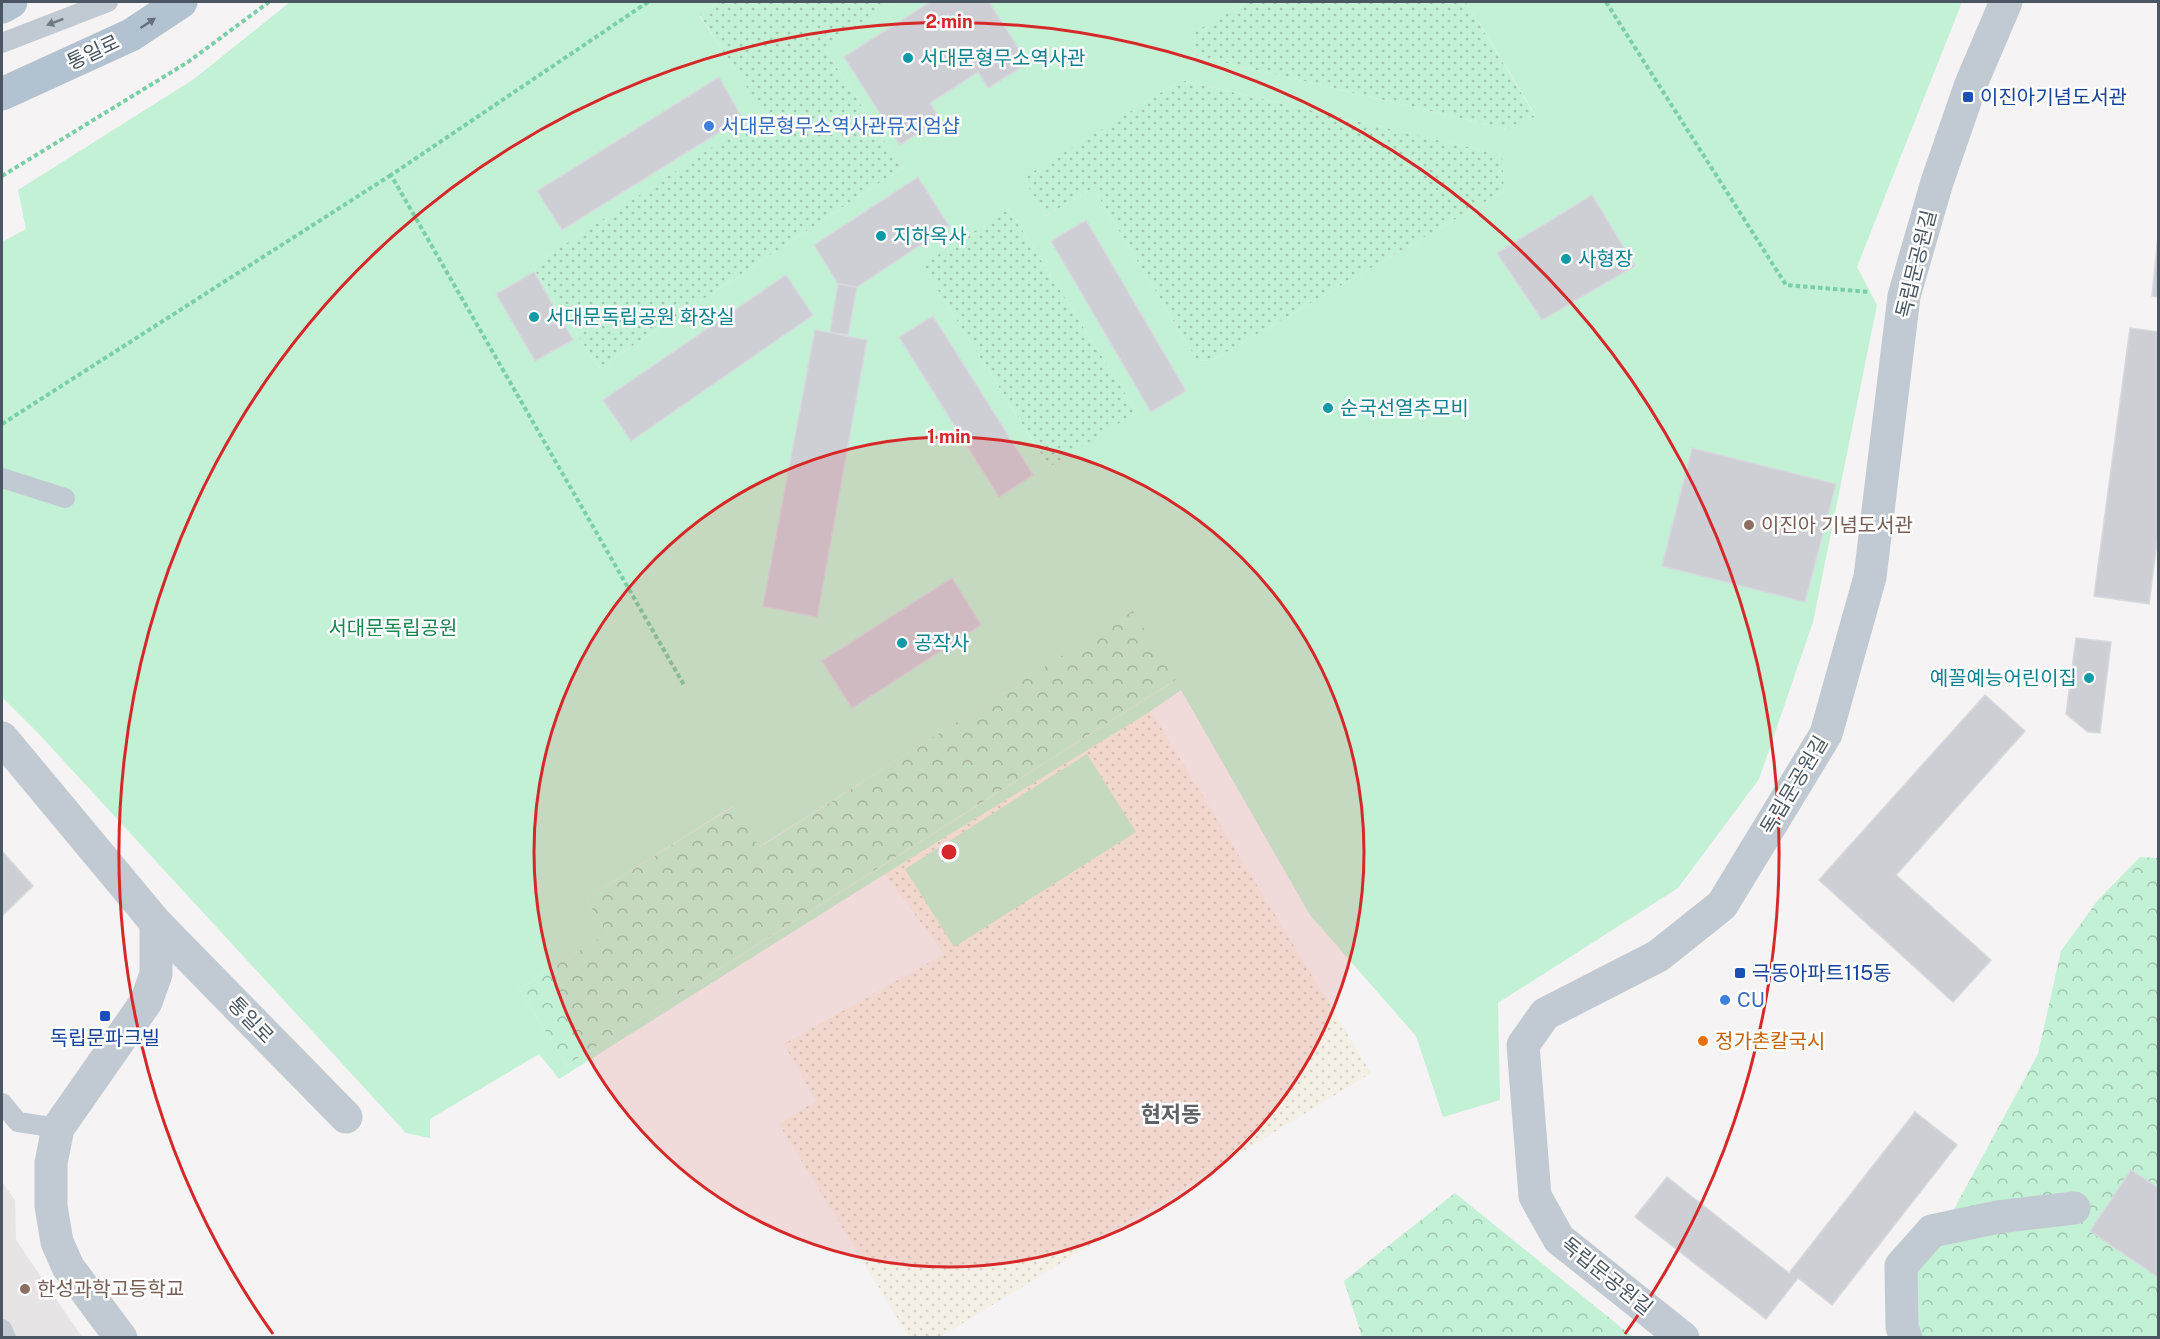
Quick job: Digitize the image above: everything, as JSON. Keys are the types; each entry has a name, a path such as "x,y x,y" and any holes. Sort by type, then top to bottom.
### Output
{"main road":[{"path":"2,7 11,2"},
{"name":"통일로","path":"2,94 131,35 181,2"}],"street":[{"name":"독립문공원길","path":"1683,1338 1558,1239 1535,1196 1523,1045 1545,1014 1658,956 1722,905 1826,734 1870,577 1904,296 1937,182 1971,84 2006,2"},
{"name":"통일로","path":"2,738 156,923 346,1117"},
{"path":"121,1338 68,1267 57,1242 51,1206 51,1163 58,1128 147,1002 156,974 156,923"},
{"path":"1906,1338 1902,1327 1901,1266 1932,1230 1998,1217 2074,1208"}],"lane":[{"path":"2,43 108,2"},
{"path":"2,478 64,498"},
{"path":"2,1103 18,1122 58,1128"},
{"path":"2,1329 6,1338"}],"path":[{"path":"2,176 188,62 269,2"},
{"path":"2,424 391,175 648,2"},
{"path":"1606,2 1786,285 1904,296"},
{"path":"391,175 684,685"}],"shaded area":[{"name":"한성과학고등학교","path":"2,1182 15,1200 16,1240 82,1337 2,1337"}],"green space":[{"name":"서대문독립공원","path":"290,2 718,2 699,15 764,113 532,266 599,368 902,168 824,48 889,4 888,2 1248,2 1194,32 1192,55 1507,129 1536,116 1466,2 1962,2 1857,267 1877,305 1813,622 1759,779 1678,888 1498,1003 1500,1100 1443,1117 1416,1036 1310,915 1181,690 1151,711 885,874 559,1079 539,1054 430,1119 430,1138 406,1133 39,734 2,697 2,242 26,229 18,190 194,79","holes":["1181,80 1502,155 1504,191 1211,361 1197,360 1093,188 1046,216 1023,178","1009,209 1137,412 1049,467 922,265","1133,611 1176,680 567,1065 519,989 607,933 586,899 733,806 759,847"]},
{"path":"718,2 888,2 890,4 824,48 902,168 599,368 532,266 763,113 699,14"},
{"path":"1248,2 1466,2 1536,117 1507,129 1192,55 1193,32"},
{"path":"1181,80 1503,155 1504,191 1211,361 1197,360 1093,188 1046,216 1022,178"},
{"path":"1009,209 1137,412 1050,468 921,264"},
{"path":"1133,610 1177,679 567,1065 519,989 607,933 586,899 734,806 760,847"},
{"path":"1087,754 1136,832 954,947 905,869"},
{"path":"2140,857 2158,858 2158,1337 1918,1337 1913,1274 1939,1237 2038,1054 2061,951 2098,900"},
{"path":"1455,1193 1633,1337 1362,1337 1344,1281"}],"sand":[{"path":"1151,711 1371,1073 940,1337 909,1337 779,1124 816,1101 784,1044 944,954 885,874"}],"building":[{"path":"930,2 989,2 1028,63 988,88 978,72 930,103 940,119 900,145 844,57"},
{"path":"719,77 742,118 562,230 537,191"},
{"name":"지하옥사","path":"918,177 949,226 857,287 838,284 814,245"},
{"name":"사형장","path":"1592,195 1635,266 1542,320 1497,253"},
{"path":"1086,220 1186,391 1151,412 1051,241"},
{"path":"2158,236 2158,297 2152,296"},
{"name":"서대문독립공원 화장실","path":"534,272 573,340 535,361 496,294"},
{"path":"786,275 813,315 631,441 603,400"},
{"path":"838,284 857,287 848,335 830,332"},
{"path":"933,316 1033,475 999,497 899,337"},
{"path":"2130,328 2158,332 2158,534 2149,604 2094,596"},
{"path":"815,330 867,340 817,617 763,606"},
{"name":"이진아 기념도서관","path":"1692,448 1836,484 1805,602 1662,566"},
{"name":"공작사","path":"952,578 981,625 852,708 822,661"},
{"name":"예꼴예능어린이집","path":"2076,638 2111,642 2100,733 2088,732 2066,714"},
{"path":"1985,695 2025,731 1896,875 1991,960 1953,1002 1819,880"},
{"path":"2,851 33,886 2,916"},
{"path":"1915,1112 1957,1145 1832,1305 1798,1278 1766,1319 1635,1217 1667,1177 1789,1273"},
{"path":"2131,1170 2158,1188 2158,1277 2090,1231"}],"place":[{"name":"서대문형무소역사관","path":"908,58"},
{"name":"이진아기념도서관","path":"1968,97"},
{"name":"서대문형무소역사관뮤지엄샵","path":"709,126"},
{"name":"지하옥사","path":"881,236"},
{"name":"사형장","path":"1566,259"},
{"name":"서대문독립공원 화장실","path":"534,317"},
{"name":"순국선열추모비","path":"1328,408"},
{"name":"이진아 기념도서관","path":"1749,525"},
{"name":"공작사","path":"902,643"},
{"name":"예꼴예능어린이집","path":"2089,678"},
{"name":"극동아파트115동","path":"1740,973"},
{"name":"CU","path":"1725,1000"},
{"name":"독립문파크빌","path":"105,1016"},
{"name":"정가촌칼국시","path":"1703,1041"},
{"name":"한성과학고등학교","path":"25,1289"}],"district":[{"name":"현저동","path":"1171,1114"}]}
